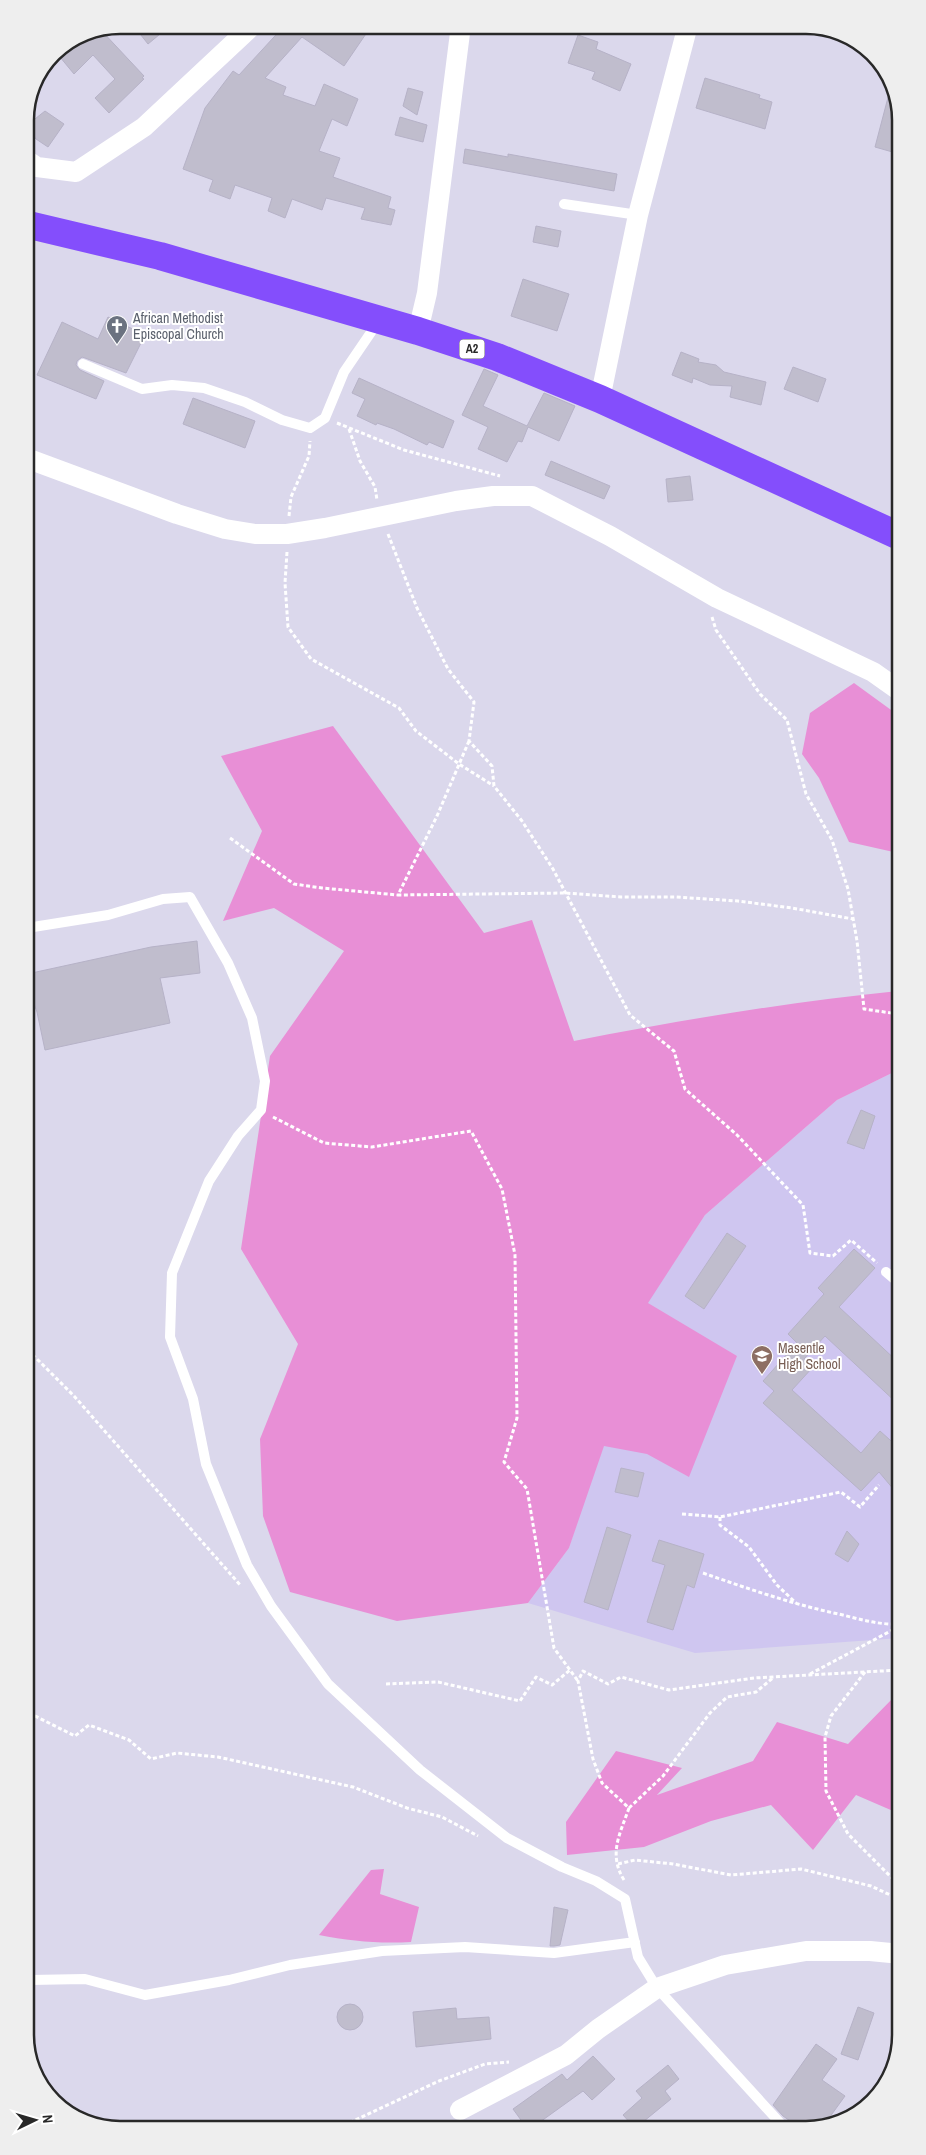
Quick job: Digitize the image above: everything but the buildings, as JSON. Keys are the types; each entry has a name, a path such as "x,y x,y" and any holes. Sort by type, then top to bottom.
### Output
{"main road":[{"name":"A2","path":"34,226 160,256 418,331 498,357 600,399 892,533"}],"street":[{"path":"34,165 76,172 144,127 243,34"},
{"path":"418,331 427,293 460,34"},
{"path":"600,399 638,215 686,34"},
{"path":"34,461 225,530 255,534 287,534 325,528 456,501 493,496 532,496 610,536 704,590 873,672 892,685"},
{"path":"460,2110 566,2056 598,2029 657,1988 725,1965 806,1951 870,1951 892,1953"}],"lane":[{"path":"564,204 638,215"},
{"path":"83,364 142,389 172,385 204,388 245,402 282,420 310,428 325,418 344,372 379,321"},
{"path":"34,927 108,915 163,898 190,897 228,963 252,1018 265,1081 261,1110 238,1136 209,1180 172,1273 170,1337 193,1399 206,1464 247,1565 260,1588 328,1684 420,1770 507,1838 562,1867 596,1881 625,1899 638,1957 657,1988 778,2121"},
{"path":"886,1272 892,1277"},
{"path":"34,1980 85,1979 145,1995 230,1980 290,1966 382,1951 465,1947 554,1953 635,1942"}],"path":[{"path":"325,418 404,450 500,476"},
{"path":"704,590 716,630 760,694 787,720 806,794 832,840 848,889 864,1009 892,1013"},
{"path":"398,895 437,816 469,741 474,702 448,669 417,608"},
{"path":"288,626 311,659 398,708 416,731 459,764 494,786 522,821 553,869 630,1014 674,1051 685,1089 737,1135 803,1205 810,1253 834,1256 851,1240 886,1272"},
{"path":"469,741 492,766 494,786"},
{"path":"230,838 294,884 322,888 398,895 565,893 621,897 676,897 738,901 853,919"},
{"path":"261,1110 324,1143 372,1147 471,1131 502,1189 515,1255 517,1418 504,1462 527,1489 554,1648 578,1680 593,1759 602,1783 629,1808"},
{"path":"34,1356 74,1396 244,1589 260,1588"},
{"path":"682,1514 720,1517 841,1492 860,1507 879,1485"},
{"path":"720,1517 720,1525 749,1547 777,1585 796,1603"},
{"path":"703,1573 796,1603 884,1625 892,1625"},
{"path":"809,1675 892,1629"},
{"path":"386,1684 438,1682 520,1701 536,1677 552,1685 570,1670"},
{"path":"578,1680 583,1671 608,1684 621,1677 669,1690 774,1677 892,1670"},
{"path":"866,1672 831,1716 825,1737 826,1791 848,1834 892,1877"},
{"path":"625,1899 634,1898 620,1874 615,1850 629,1808 663,1776 710,1713 727,1697 756,1692 774,1677"},
{"path":"34,1715 76,1736 89,1725 129,1740 151,1759 178,1753 218,1757 353,1787 407,1808 442,1817 491,1843 507,1838"},
{"path":"618,1864 636,1860 673,1864 730,1875 800,1869 871,1886 892,1896"},
{"path":"353,2121 440,2081 485,2064 512,2062"}],"shaded area":[{"path":"854,683 892,711 892,852 849,842 819,778 802,754 810,713"},
{"path":"333,726 484,933 532,920 574,1041 735,1012 892,992 892,1073 837,1100 705,1215 648,1303 737,1356 689,1477 647,1454 604,1446 569,1548 528,1603 397,1621 290,1592 263,1516 260,1439 298,1344 241,1249 270,1056 344,951 274,908 223,921 262,831 221,756"},
{"name":"Masentle High School","path":"892,1073 892,1639 695,1653 528,1603 569,1548 647,1303 705,1215 837,1100"},
{"path":"892,1699 892,1811 856,1795 813,1850 771,1805 711,1821 644,1847 567,1855 566,1822 616,1751 682,1768 657,1795 753,1761 777,1722 848,1744"},
{"path":"384,1869 380,1894 419,1907 411,1942 365,1942 319,1935 371,1870"}],"place":[{"name":"African Methodist Episcopal Church","path":"117,345"},
{"name":"Masentle High School","path":"762,1375"}]}
